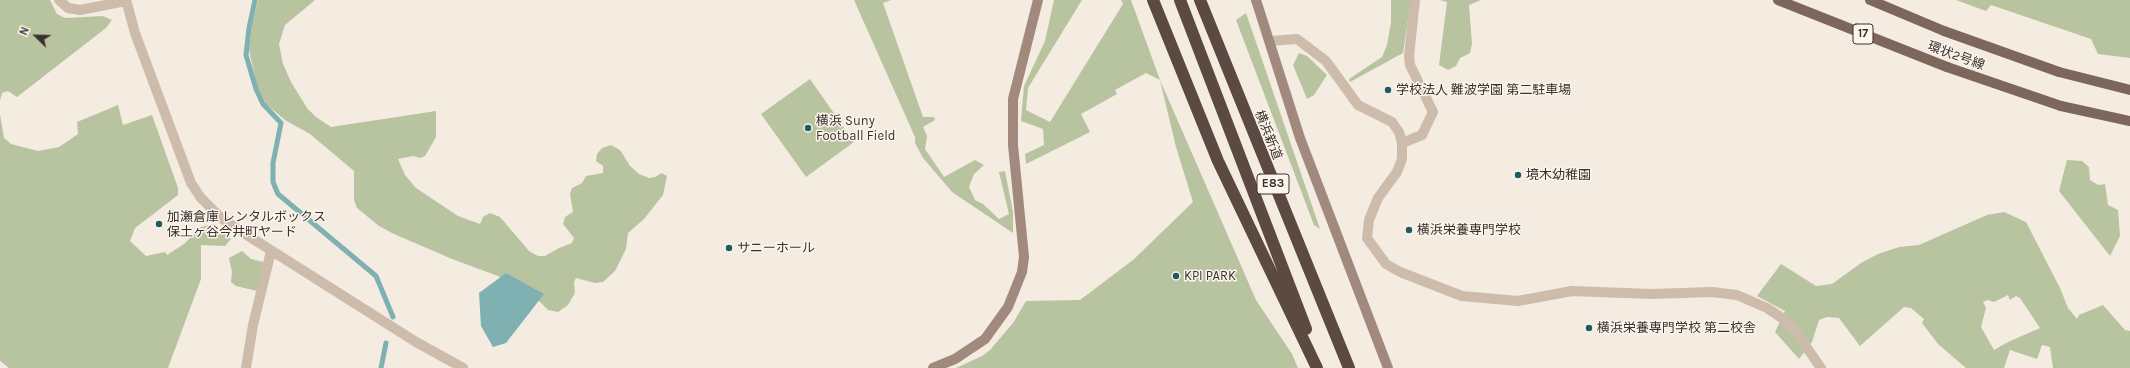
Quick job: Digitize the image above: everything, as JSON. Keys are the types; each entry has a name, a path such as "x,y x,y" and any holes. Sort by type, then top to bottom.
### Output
{"highway":[{"path":"1153,0 1218,160 1317,368"},
{"name":"E83","path":"1180,0 1321,368"},
{"name":"横浜新道","path":"1200,0 1348,368"}],"main road":[{"name":"環状2号線","path":"1778,0 1947,67 2061,106 2130,121"},
{"name":"環状2号線","path":"1870,0 1944,32 2059,72 2130,90"}],"street":[{"path":"59,0 68,8 80,10 126,1 135,33 191,183 201,198 221,218 416,342 463,368"},
{"path":"933,368 955,359 985,339 1008,307 1022,272 1024,257 1013,145 1013,99 1038,0"},
{"path":"1256,0 1300,138 1388,368"},
{"path":"1402,144 1422,135 1433,112 1410,65 1409,56 1415,0"},
{"path":"1270,41 1297,39 1326,61 1358,105 1392,122 1399,132 1402,144 1402,158 1397,172 1378,198 1369,220 1367,238 1386,264 1400,272 1462,296 1518,302 1572,291 1652,294 1724,292 1754,302 1782,318 1796,332 1821,368"},
{"path":"246,368 253,325 271,251"}],"green space":[{"path":"0,0 50,0 57,14 65,18 103,16 112,20 106,28 17,97 8,91 2,93 0,101"},
{"path":"258,0 315,0 285,25 279,44 283,64 291,82 307,108 316,117 331,127 436,111 436,137 425,156 420,158 413,156 398,159 405,175 416,188 458,216 480,224 483,217 490,213 500,217 529,251 538,256 545,256 572,243 574,238 563,224 565,217 573,212 570,194 572,188 582,183 586,176 603,173 603,166 596,161 597,154 602,148 611,145 620,150 630,166 639,174 649,178 655,177 662,173 667,176 663,195 644,219 628,233 626,249 615,271 603,282 595,283 576,278 574,282 575,293 568,305 558,312 548,310 540,302 498,276 452,259 394,234 379,226 357,208 354,200 354,171 310,134 285,120 266,104 257,86 249,50 252,24"},
{"path":"854,0 891,0 883,3 923,117 934,117 935,120 923,127 927,136 925,149 944,177 975,160 984,165 974,174 969,187 975,200 983,204 999,219 1009,214 999,172 1005,171 1013,212 1013,233 952,192 923,158 915,143 915,137"},
{"path":"1054,0 1082,0 1028,88 1026,110 1050,122 1123,4 1121,0 1131,0 1160,80 1146,73 1115,90 1117,94 1081,114 1090,132 1026,164 1025,154 1044,145 1043,129 1021,121 1024,86 1045,41"},
{"path":"1391,0 1411,0 1403,53 1350,82 1349,79 1382,57 1387,45 1391,22"},
{"path":"1440,0 1481,0 1469,5 1472,44 1470,53 1460,58 1456,66 1448,70 1439,65 1447,2"},
{"path":"1956,0 2130,0 2130,58 2098,54 2091,39 1991,5 1986,11"},
{"path":"1246,13 1320,229 1314,225 1236,20"},
{"path":"1299,53 1307,56 1327,75 1314,95 1307,99 1293,65"},
{"name":"横浜 Suny Football Field","path":"810,79 854,142 806,177 761,114"},
{"name":"KPI PARK","path":"1160,80 1256,300 1292,354 1298,368 956,368 982,356 990,350 1013,323 1026,301 1080,300 1133,260 1193,202 1176,147"},
{"path":"118,105 123,125 152,115 178,188 178,195 135,228 130,241 146,256 165,252 167,255 184,244 201,227 214,224 231,239 225,246 201,245 201,279 168,368 9,368 0,361 0,114 4,138 11,144 38,151 59,147 78,134 77,122"},
{"path":"2067,160 2082,161 2089,167 2090,180 2098,185 2105,184 2108,205 2118,210 2120,236 2110,256 2059,191"},
{"path":"2004,212 2026,222 2060,288 2068,308 2077,319 2079,315 2103,305 2125,330 2130,331 2130,368 2053,368 2050,347 2042,345 2037,359 2010,350 2004,368 1966,368 1938,344 1922,323 1924,319 1911,308 1904,307 1860,346 1839,318 1827,317 1819,320 1812,342 1799,359 1775,332 1785,311 1757,296 1781,264 1816,286 1832,284 1861,263 1878,254 1899,247 1919,245 1987,215","holes":["2008,295 2010,300 2016,296 2020,298 2040,328 1994,350 1981,327 1986,308 1983,302 1988,300 1994,302"]},
{"path":"242,251 251,259 263,262 257,291 236,286 231,282 232,272 229,258"}],"water":[{"path":"506,273 544,294 506,343 493,347 481,326 479,293"}],"waterway":[{"path":"255,0 249,28 246,55 256,89 263,104 281,123 273,163 273,182 278,194 376,276 393,317"},
{"path":"381,368 386,343"}],"place":[{"name":"学校法人 難波学園 第二駐車場","path":"1388,90"},
{"name":"横浜 Suny Football Field","path":"808,128"},
{"name":"境木幼稚園","path":"1518,175"},
{"name":"加瀬倉庫 レンタルボックス 保土ヶ谷今井町ヤード","path":"159,224"},
{"name":"横浜栄養専門学校","path":"1409,230"},
{"name":"サニーホール","path":"729,248"},
{"name":"KPI PARK","path":"1176,276"},
{"name":"横浜栄養専門学校 第二校舎","path":"1589,328"}]}
